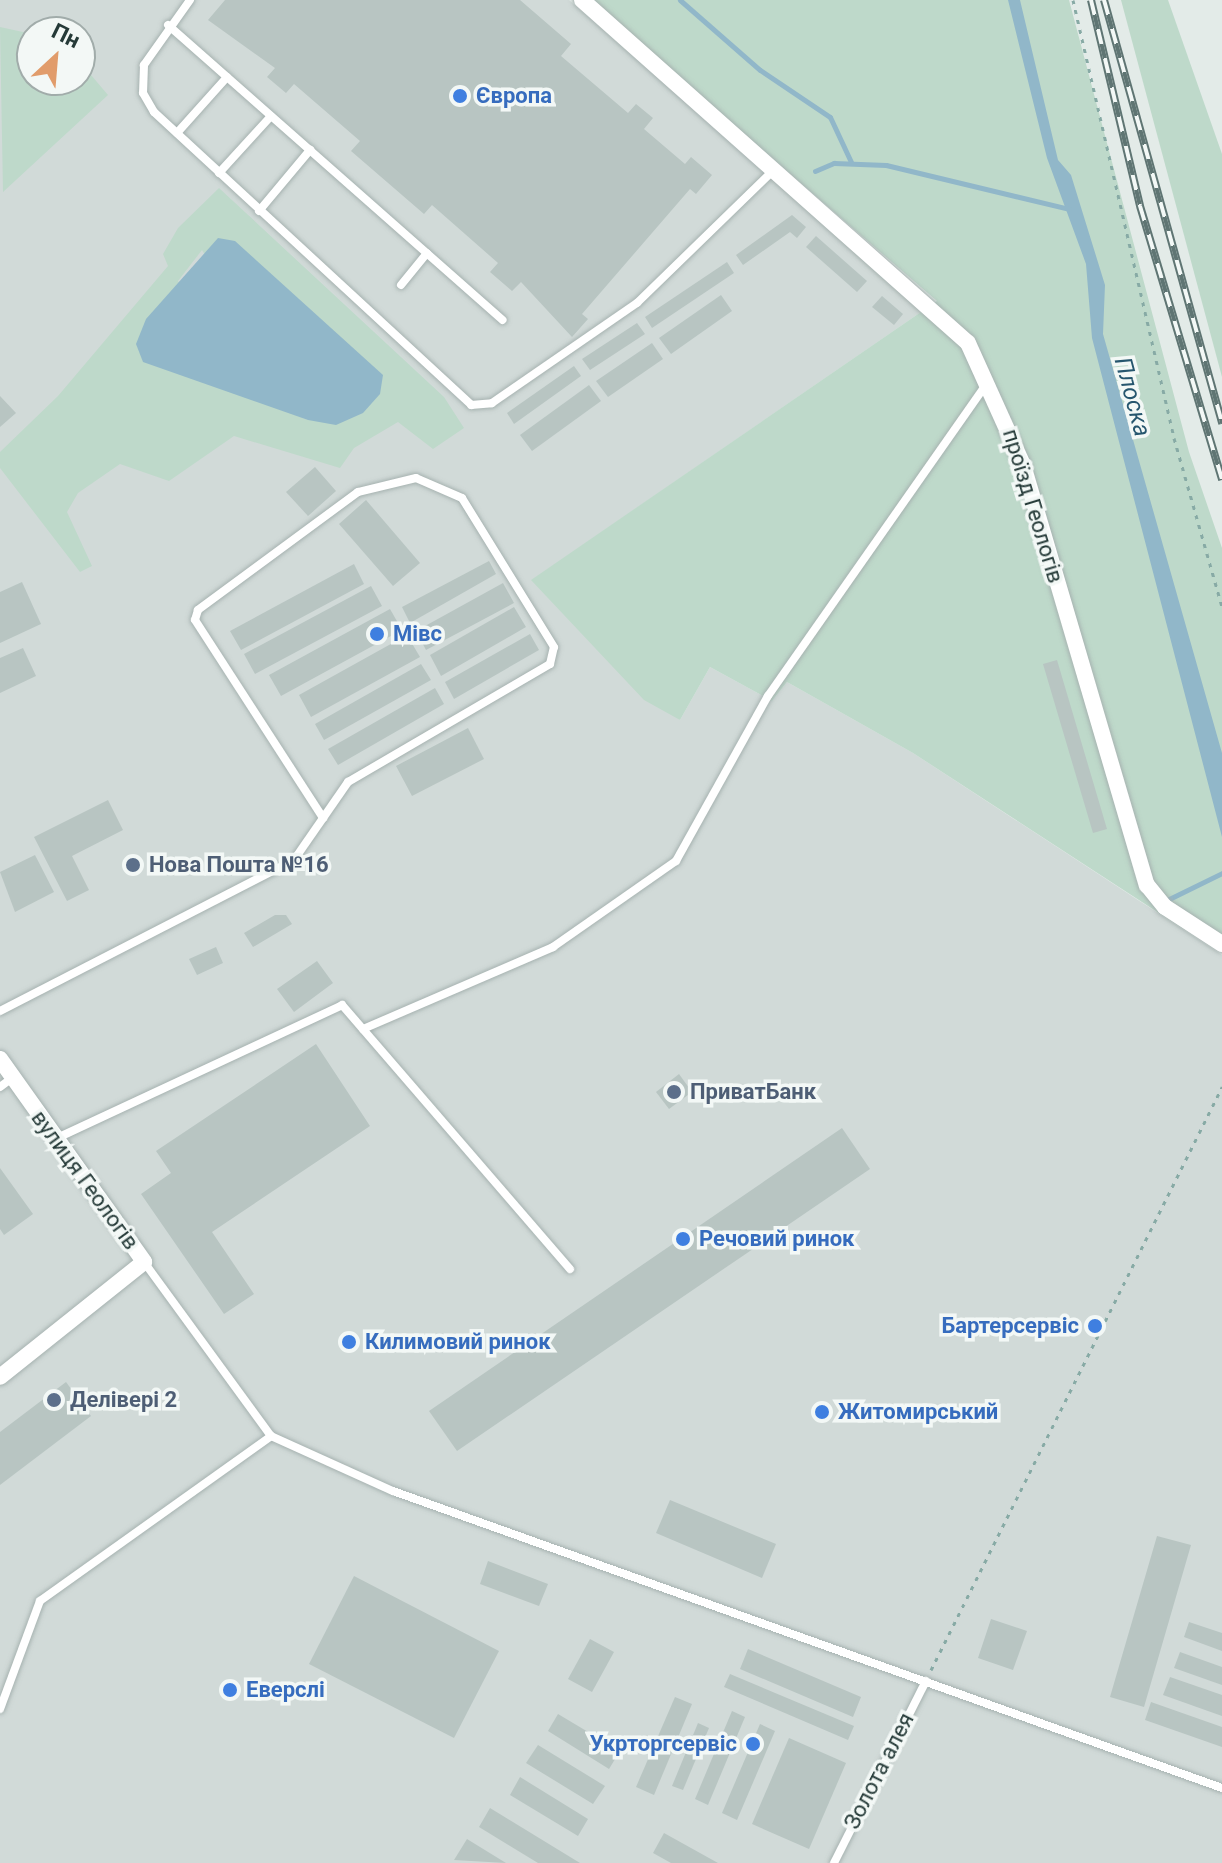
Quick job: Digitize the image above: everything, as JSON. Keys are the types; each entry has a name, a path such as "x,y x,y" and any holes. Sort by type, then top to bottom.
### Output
{"street":[{"name":"проїзд Геологів","path":"582,0 920,294 968,343 1023,465 1147,885 1189,923 1222,944"},
{"name":"вулиця Геологів","path":"0,1059 6,1082 54,1139 144,1262"},
{"path":"0,1377 144,1262"}],"lane":[{"path":"190,0 168,25 144,65 143,93 177,133 219,173 471,405 492,403 637,303 776,169"},
{"path":"168,25 503,320"},
{"path":"177,133 227,77"},
{"path":"219,173 271,116"},
{"path":"259,211 310,150"},
{"path":"401,285 427,253"},
{"path":"363,1029 553,947 676,861 768,696 987,383"},
{"path":"0,1011 294,860 348,782 554,657 462,498 416,478 358,492 198,610 195,620 323,818"},
{"path":"54,1139 342,1005 570,1269"},
{"path":"144,1262 271,1436 393,1491 1222,1788"},
{"path":"0,1709 40,1601 271,1436"},
{"name":"Золота алея","path":"834,1863 926,1681"}],"path":[{"path":"1073,0 1174,438 1222,607"},
{"path":"926,1681 1222,1087"}],"shaded area":[{"name":"Речовий ринок","path":"0,0 569,0 924,310 532,580 680,720 710,667 772,701 787,682 913,753 1222,955 1222,1863 0,1863"}],"green space":[{"path":"589,0 1069,0 1189,452 1222,548 1222,944 1189,923 1185,930 913,753 787,682 772,701 710,667 680,720 644,700 531,580 937,301"},
{"path":"1121,0 1168,0 1222,154 1222,377"},
{"path":"0,27 16,30 16,96 96,96 96,81 108,95 3,192"},
{"path":"219,188 444,397 464,428 433,449 398,422 354,448 340,468 234,436 169,481 120,464 78,493 67,512 92,566 80,572 0,468 0,452 58,396 168,266 163,254 178,228","holes":["202,250 308,420 255,399 178,281"]}],"water":[{"path":"1008,0 1020,0 1058,160 1071,175 1105,285 1103,334 1222,753 1222,837 1092,338 1086,264 1047,158"},
{"path":"218,238 235,241 383,375 380,394 363,413 336,425 308,420 143,362 136,344 146,319"}],"building":[{"path":"225,0 520,0 571,44 561,56 628,113 636,104 653,118 644,129 685,164 691,157 712,175 696,194 690,189 582,314 588,319 572,337 521,282 512,291 490,272 498,263 432,205 424,214 351,151 360,141 294,84 286,93 267,77 275,68 208,20"},
{"path":"792,215 806,227 797,238 790,232 743,265 736,255"},
{"path":"816,236 867,281 857,292 806,247"},
{"path":"727,262 734,273 652,328 645,317"},
{"path":"721,295 732,311 671,354 659,338"},
{"path":"882,296 903,314 894,325 872,307"},
{"path":"637,323 645,334 590,370 582,359"},
{"path":"652,343 663,359 608,397 596,381"},
{"path":"574,366 581,376 514,424 507,413"},
{"path":"589,385 601,401 532,451 520,435"},
{"path":"0,396 16,413 0,427"},
{"path":"315,467 336,491 308,516 286,492"},
{"path":"366,500 420,563 393,586 339,524"},
{"path":"489,561 496,574 410,623 402,607"},
{"path":"354,564 364,584 241,650 230,631"},
{"path":"22,582 41,624 0,643 0,592"},
{"path":"503,583 514,603 426,650 416,631"},
{"path":"371,586 382,606 255,674 244,654"},
{"path":"514,607 526,627 441,676 430,655"},
{"path":"390,609 402,630 281,696 269,675"},
{"path":"530,634 539,650 454,699 445,682"},
{"path":"407,635 420,657 311,717 299,695"},
{"path":"23,648 36,676 0,693 0,658"},
{"path":"1057,660 1107,829 1093,833 1043,664"},
{"path":"421,664 431,680 324,740 315,724"},
{"path":"435,688 444,704 338,765 328,749"},
{"path":"468,728 484,759 412,796 396,766"},
{"path":"108,800 123,830 72,856 89,890 67,901 34,837"},
{"path":"35,855 54,892 15,912 0,872"},
{"path":"275,915 286,915 292,924 253,947 244,933"},
{"path":"216,947 223,963 197,975 189,959"},
{"path":"317,961 333,983 294,1012 277,989"},
{"path":"316,1044 370,1126 212,1232 254,1294 224,1314 141,1194 171,1173 156,1151"},
{"path":"679,1074 692,1092 669,1109 656,1092"},
{"path":"842,1128 870,1169 457,1451 429,1411"},
{"path":"0,1168 33,1214 4,1235 0,1229"},
{"path":"66,1382 91,1416 0,1485 0,1432"},
{"path":"670,1500 776,1544 762,1578 656,1533"},
{"path":"1157,1536 1191,1545 1144,1707 1110,1697"},
{"path":"488,1561 548,1584 539,1606 480,1584"},
{"path":"354,1576 499,1651 454,1738 309,1664"},
{"path":"991,1619 1027,1631 1013,1670 978,1658"},
{"path":"1189,1622 1222,1633 1222,1651 1184,1637"},
{"path":"590,1639 614,1652 592,1692 568,1679"},
{"path":"748,1649 861,1697 853,1717 740,1669"},
{"path":"1180,1652 1222,1667 1222,1685 1174,1668"},
{"path":"730,1674 854,1726 848,1740 724,1687"},
{"path":"1170,1677 1222,1695 1222,1716 1163,1695"},
{"path":"675,1697 692,1704 654,1795 636,1787"},
{"path":"1151,1702 1222,1727 1222,1747 1145,1720"},
{"path":"732,1711 745,1717 708,1805 695,1799"},
{"path":"558,1714 620,1751 609,1769 548,1731"},
{"path":"698,1723 709,1728 683,1790 672,1786"},
{"path":"760,1724 775,1731 737,1820 722,1813"},
{"path":"789,1738 846,1763 809,1849 752,1824"},
{"path":"538,1745 605,1786 593,1804 526,1763"},
{"path":"520,1777 588,1819 578,1836 510,1795"},
{"path":"490,1808 580,1863 538,1863 479,1827"},
{"path":"664,1833 718,1863 671,1863 653,1853"},
{"path":"467,1839 506,1863 454,1860"}],"waterway":[{"path":"680,0 760,70 830,117 851,162"},
{"path":"815,171 834,163 886,165 1069,209"},
{"path":"1167,900 1222,873"}],"railway":[{"path":"1091,0 1140,206 1222,480"},
{"path":"1104,0 1222,424"}],"place":[{"name":"Європа","path":"460,96"},
{"name":"Мівс","path":"377,634"},
{"name":"Нова Пошта №16","path":"133,865"},
{"name":"ПриватБанк","path":"674,1092"},
{"name":"Речовий ринок","path":"683,1239"},
{"name":"Бартерсервіс","path":"1095,1326"},
{"name":"Килимовий ринок","path":"349,1342"},
{"name":"Делівері 2","path":"54,1400"},
{"name":"Житомирський","path":"822,1412"},
{"name":"Еверслі","path":"230,1690"},
{"name":"Укрторгсервіс","path":"753,1744"}],"water label":[{"name":"Плоска","path":"1132,397"}]}
